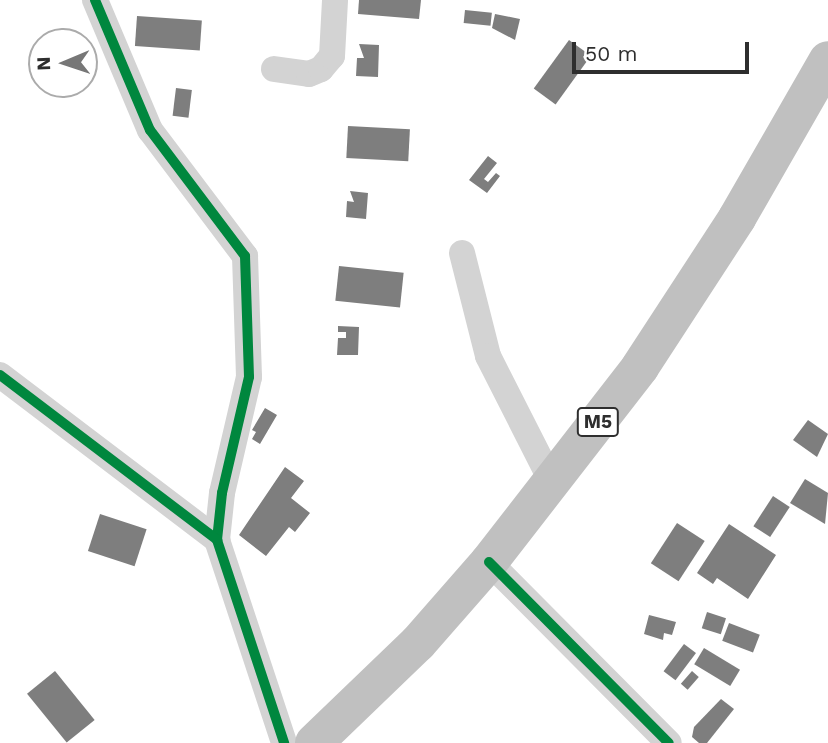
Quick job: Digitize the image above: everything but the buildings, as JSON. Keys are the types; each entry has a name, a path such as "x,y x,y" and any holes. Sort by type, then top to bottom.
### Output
{"highway":[{"name":"M5","path":"324,740 418,643 489,562 647,355 737,218 828,60"}],"street":[{"path":"95,0 130,93 150,130 245,256 248,377 222,493 217,540 284,743"},
{"path":"274,69 309,74 321,69 332,57 335,0"},
{"path":"462,253 488,356 552,482"},
{"path":"0,375 217,540"},
{"path":"489,562 669,743"}],"cycle path":[{"path":"95,0 150,130 245,256 249,377 222,493 217,540 284,743"},
{"path":"0,375 217,540"},
{"path":"489,562 669,743"}]}
